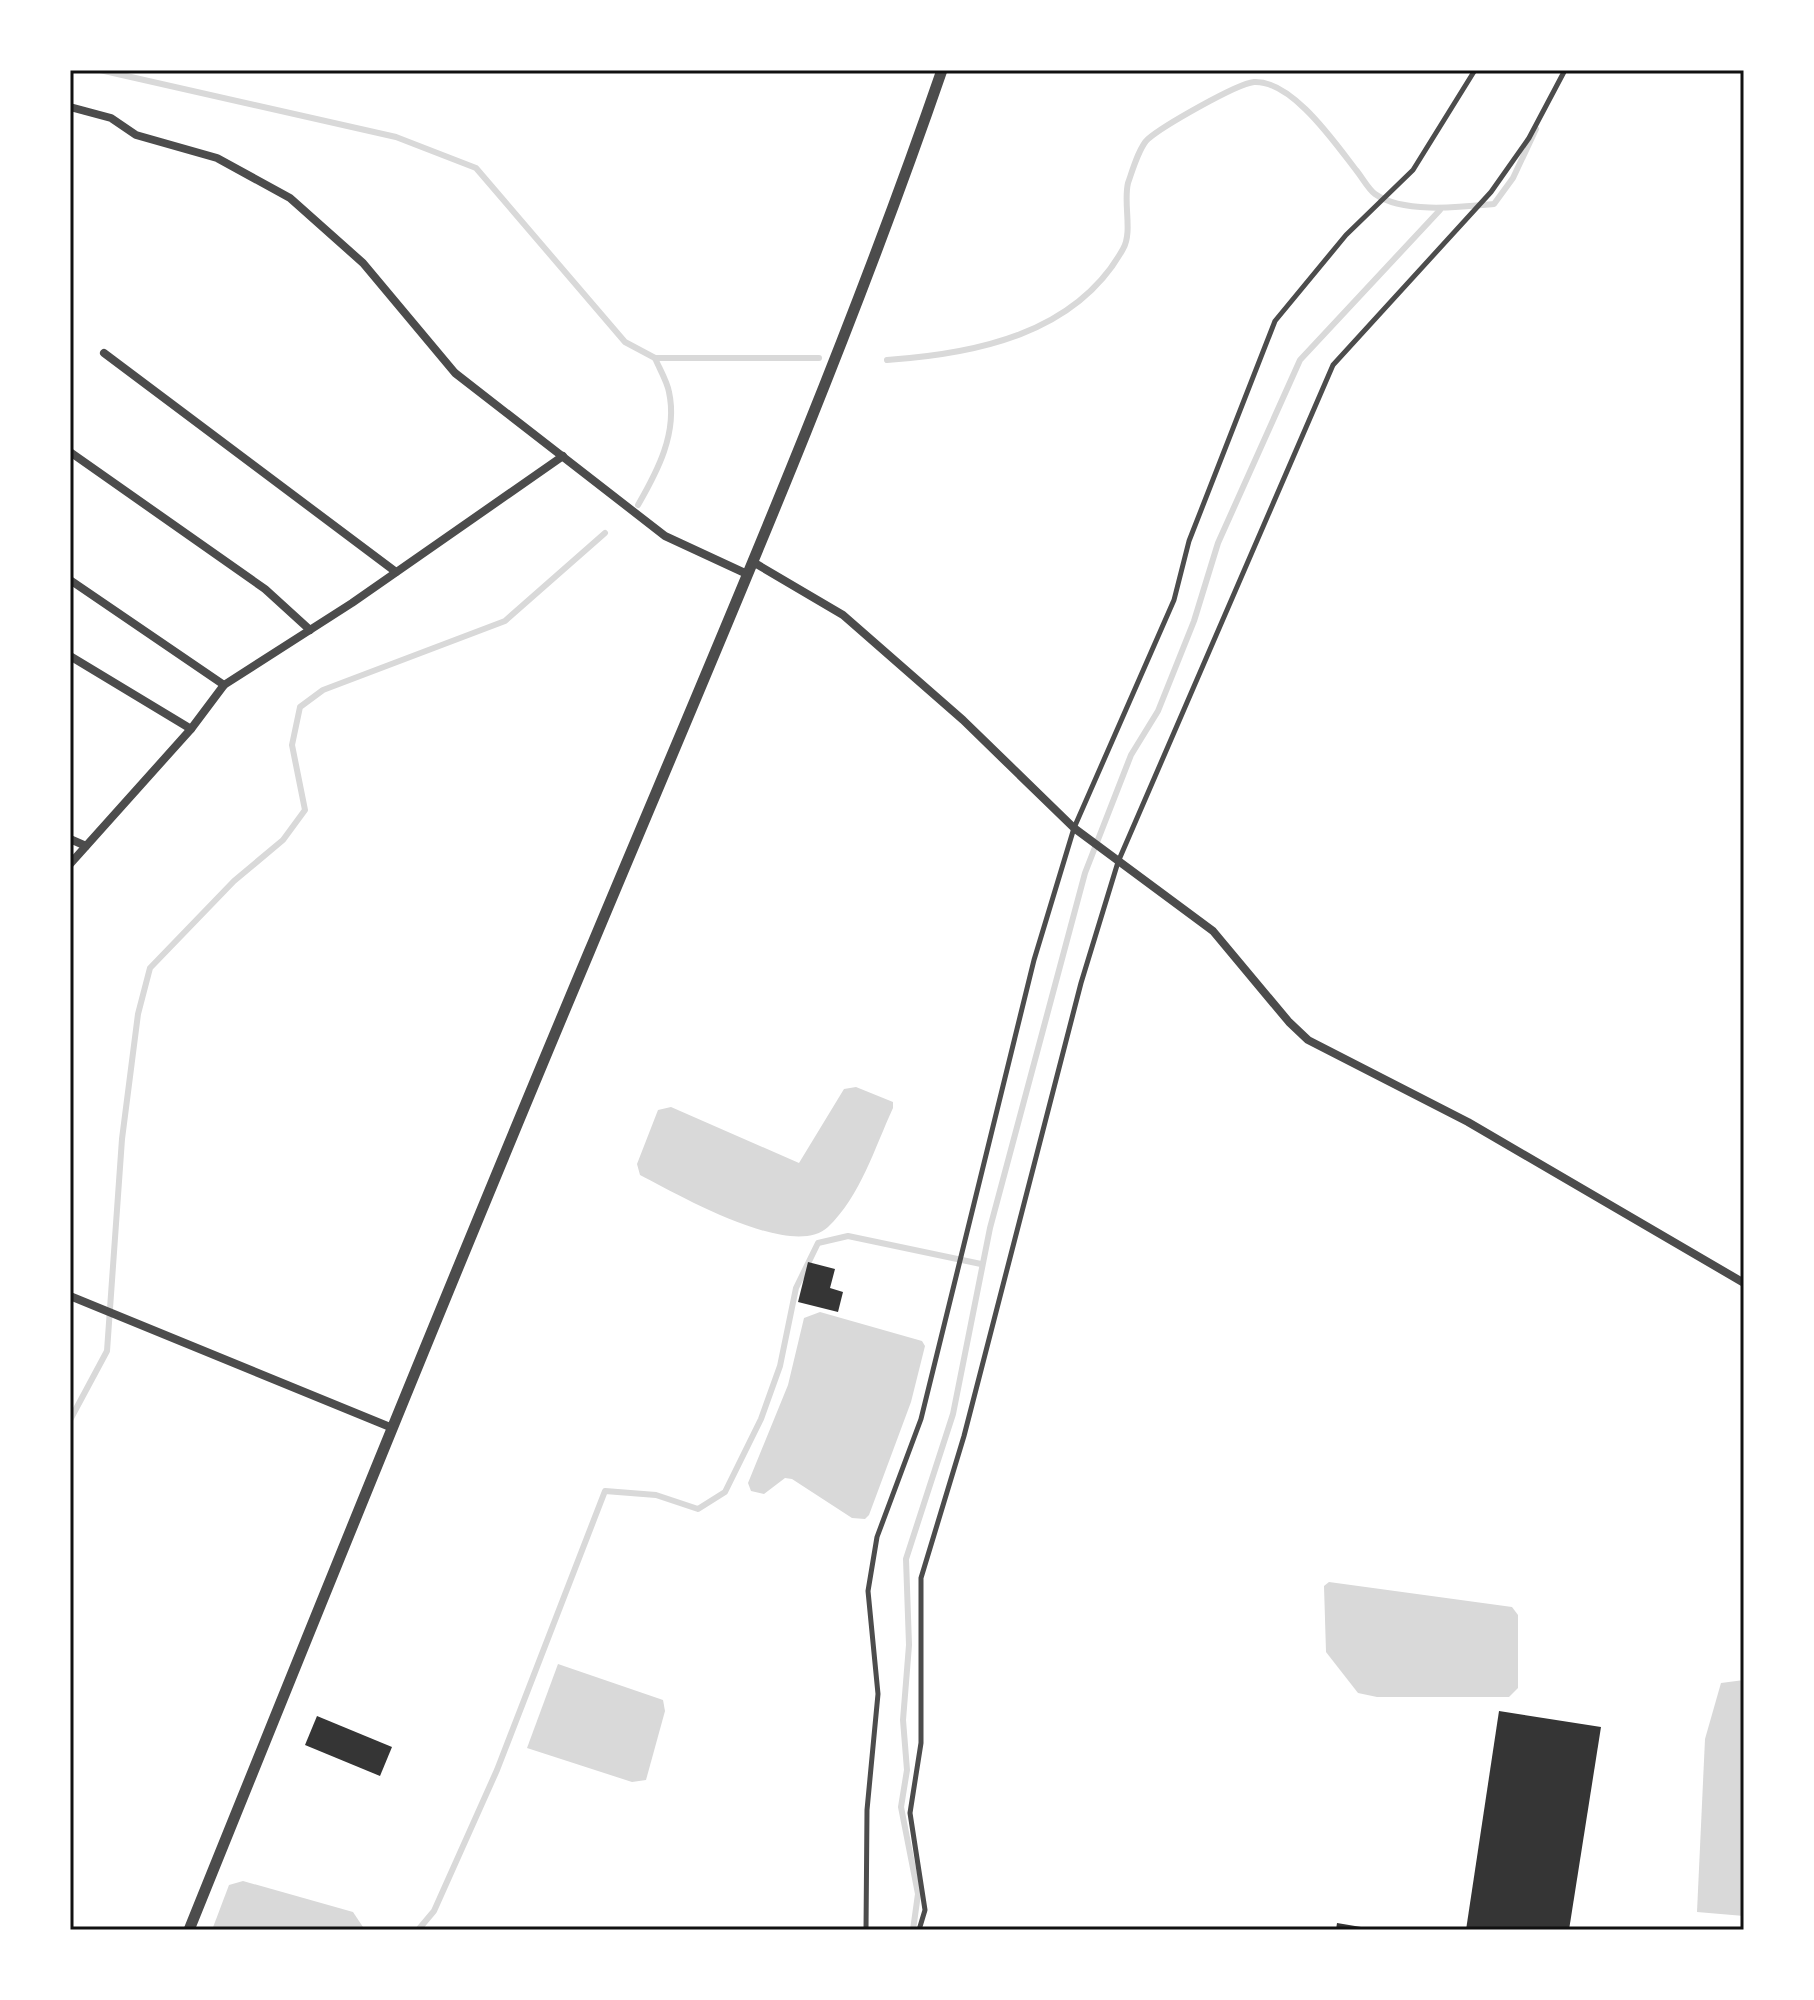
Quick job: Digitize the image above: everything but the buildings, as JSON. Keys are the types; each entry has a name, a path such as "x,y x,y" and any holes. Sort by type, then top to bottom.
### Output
{"street":[{"path":"189,1930 390,1427 753,562 903,184 942,70"},
{"path":"70,107 111,118 136,135 217,158 290,198 363,263 455,373 665,536 747,574"},
{"path":"104,353 396,572"},
{"path":"70,452 265,589 310,630"},
{"path":"70,864 191,729 224,685 396,572 563,456"},
{"path":"753,562 843,615 985,740 1074,828 1213,931 1289,1022 1308,1040 1456,1115 1744,1283"},
{"path":"70,580 224,685"},
{"path":"70,656 191,729"},
{"path":"70,839 86,846"},
{"path":"70,1296 390,1427"}],"lane":[{"path":"866,1930 867,1810 878,1694 868,1591 877,1537 921,1419 1034,960 1074,828 1174,600 1189,541 1275,321 1346,235 1413,170 1475,70"},
{"path":"919,1930 925,1910 910,1813 921,1743 921,1578 964,1436 1081,983 1118,862 1333,365 1491,192 1529,138 1565,70"}],"shaded area":[{"path":"856,1087 893,1102 893,1108 866,1171 849,1201 828,1227 811,1235 789,1236 734,1221 640,1175 637,1164 658,1110 671,1107 799,1163 844,1089"},
{"path":"820,1312 922,1341 925,1346 911,1402 865,1519 852,1518 792,1479 785,1478 764,1494 751,1491 748,1483 788,1385 804,1318"},
{"path":"1329,1582 1512,1607 1518,1615 1518,1688 1509,1697 1377,1697 1358,1693 1326,1652 1324,1586"},
{"path":"558,1664 663,1700 665,1711 646,1780 632,1782 527,1748"},
{"path":"1744,1680 1744,1916 1697,1912 1705,1739 1721,1683"},
{"path":"243,1881 353,1912 365,1930 212,1930 229,1885"}],"waterway":[{"path":"100,70 396,137 476,168 625,342 655,358 819,358"},
{"path":"887,360 988,345 1051,320 1079,301 1103,278 1126,242 1128,183 1148,139 1183,116 1245,84 1268,84 1283,91 1325,130 1372,192 1387,200 1417,207 1494,204 1513,178 1536,129"},
{"path":"913,1930 918,1894 901,1807 907,1770 903,1720 909,1645 906,1559 953,1414 990,1228 1085,873 1131,755 1158,711 1194,621 1218,543 1300,360 1440,210"},
{"path":"638,505 659,466 671,422 668,388 655,358"},
{"path":"70,1420 107,1351 122,1139 138,1014 150,968 234,881 283,840 305,810 292,745 300,707 323,690 505,621 605,533"},
{"path":"418,1930 434,1911 497,1770 605,1491 656,1495 698,1509 725,1492 761,1419 780,1366 796,1288 818,1243 848,1236 981,1264"}]}
